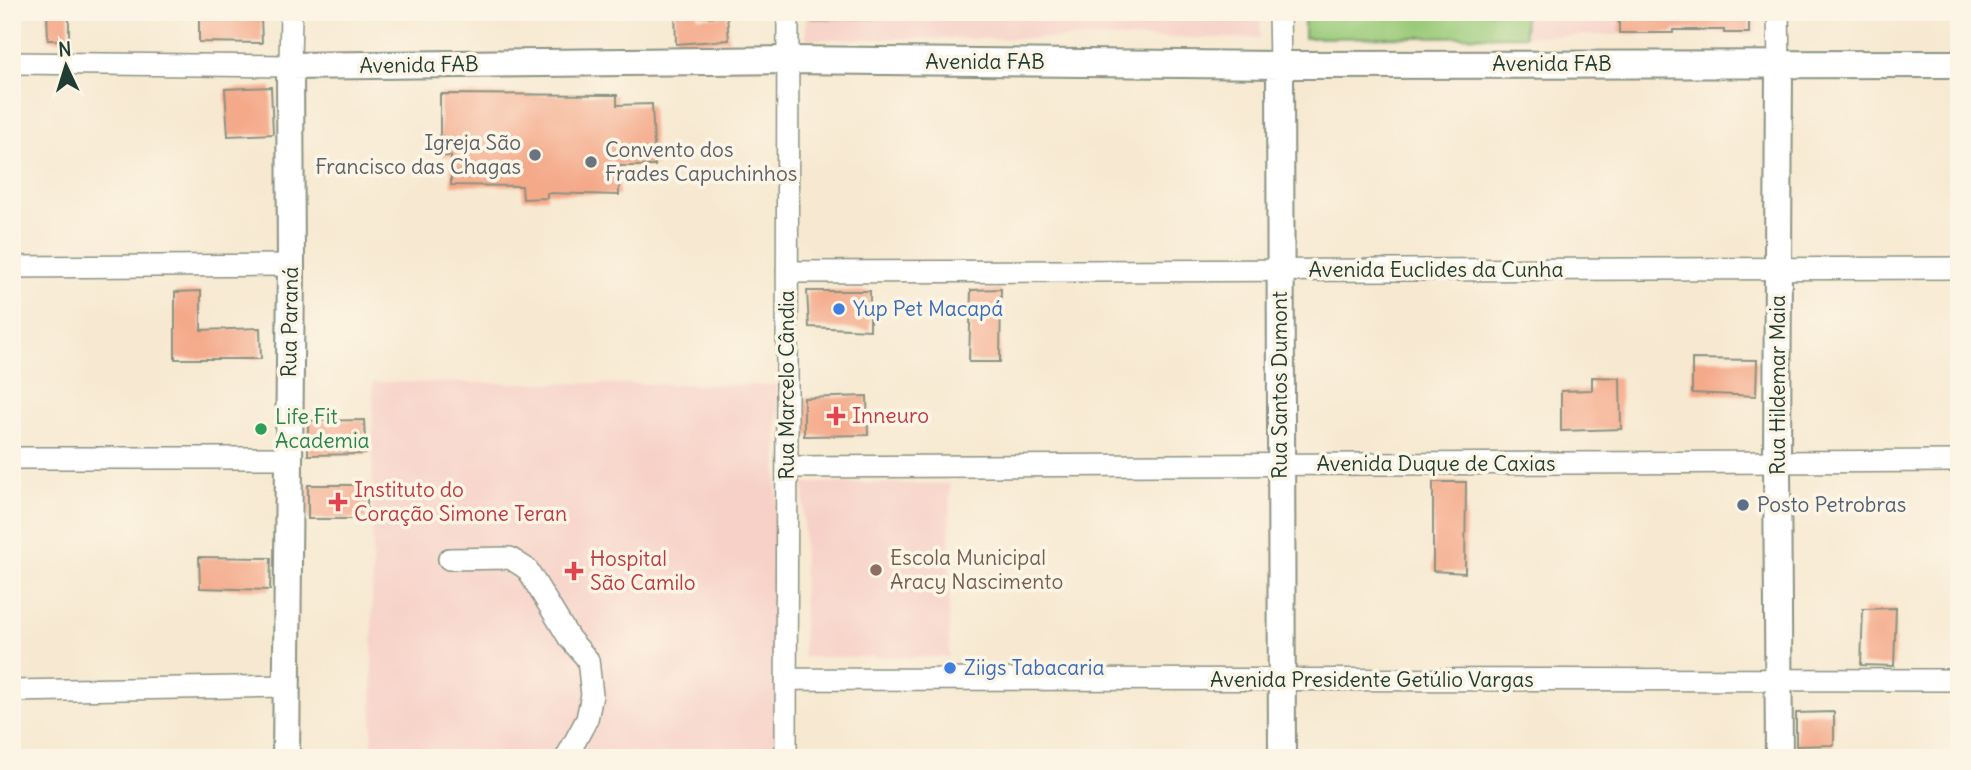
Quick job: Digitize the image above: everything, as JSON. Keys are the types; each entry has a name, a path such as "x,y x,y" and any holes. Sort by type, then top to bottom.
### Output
{"main road":[{"name":"Avenida FAB","path":"290,66 788,60 1280,65 1959,64"},
{"name":"Rua Hildemar Maia","path":"1779,64 1779,758"},
{"name":"Rua Santos Dumont","path":"1280,65 1279,465 1282,758"},
{"name":"Rua Paraná","path":"286,758 291,265 290,66"}],"street":[{"name":"Rua Paraná","path":"290,12 290,66"},
{"name":"Rua Marcelo Cândia","path":"786,758 788,12"},
{"name":"Rua Santos Dumont","path":"1279,12 1280,65"},
{"name":"Rua Hildemar Maia","path":"1778,12 1779,64"},
{"name":"Avenida FAB","path":"12,63 290,66"},
{"path":"12,267 291,265"},
{"name":"Avenida Euclides da Cunha","path":"787,272 1959,268"},
{"path":"12,458 289,458"},
{"name":"Avenida Duque de Caxias","path":"787,467 1959,461"},
{"path":"449,559 482,556 510,558 527,569 569,638 588,660 592,695 587,719 566,758"},
{"name":"Avenida Presidente Getúlio Vargas","path":"786,679 1959,680"},
{"path":"12,691 286,686"}],"shaded area":[{"path":"806,12 1260,12 1260,38 806,39"},
{"path":"1524,12 1755,12 1756,33 1525,36"},
{"name":"Hospital São Camilo","path":"373,382 777,385 776,758 372,758"},
{"name":"Escola Municipal Aracy Nascimento","path":"804,483 950,484 949,657 803,657"}],"green space":[{"path":"812,12 875,12 875,18 812,18"},
{"path":"1304,12 1524,12 1525,36 1304,38"}],"building":[{"path":"47,12 69,12 69,40 48,40"},
{"path":"675,12 697,12 698,17 727,16 729,40 676,44"},
{"path":"1619,12 1749,12 1749,33 1673,30 1673,33 1619,33"},
{"path":"261,16 262,43 199,42 199,17"},
{"path":"271,87 273,134 228,136 225,89"},
{"path":"440,94 617,95 617,105 652,104 655,166 619,166 619,195 547,193 547,198 523,199 522,186 451,185 451,156 440,156"},
{"path":"1001,289 1000,362 969,362 971,290"},
{"path":"201,291 201,330 260,328 261,359 175,359 175,292"},
{"name":"Yup Pet Macapá","path":"807,291 870,291 870,330 809,327"},
{"path":"1692,359 1757,360 1756,396 1692,393"},
{"path":"1592,377 1620,378 1621,429 1561,431 1561,391 1592,390"},
{"name":"Inneuro","path":"867,396 868,435 804,436 804,398"},
{"path":"364,420 366,454 308,455 308,421"},
{"path":"1433,482 1466,482 1465,573 1433,571"},
{"name":"Instituto do Coração Simone Teran","path":"308,485 367,485 367,519 308,519"},
{"path":"199,557 271,558 270,590 200,588"},
{"path":"1896,608 1894,666 1861,665 1863,609"},
{"path":"1834,712 1834,745 1796,746 1796,713"}],"place":[{"name":"Igreja São Francisco das Chagas","path":"535,155"},
{"name":"Convento dos Frades Capuchinhos","path":"591,162"},
{"name":"Yup Pet Macapá","path":"839,309"},
{"name":"Inneuro","path":"836,416"},
{"name":"Life Fit Academia","path":"261,429"},
{"name":"Instituto do Coração Simone Teran","path":"338,502"},
{"name":"Posto Petrobras","path":"1743,505"},
{"name":"Escola Municipal Aracy Nascimento","path":"876,570"},
{"name":"Hospital São Camilo","path":"574,571"},
{"name":"Ziigs Tabacaria","path":"950,668"}]}
